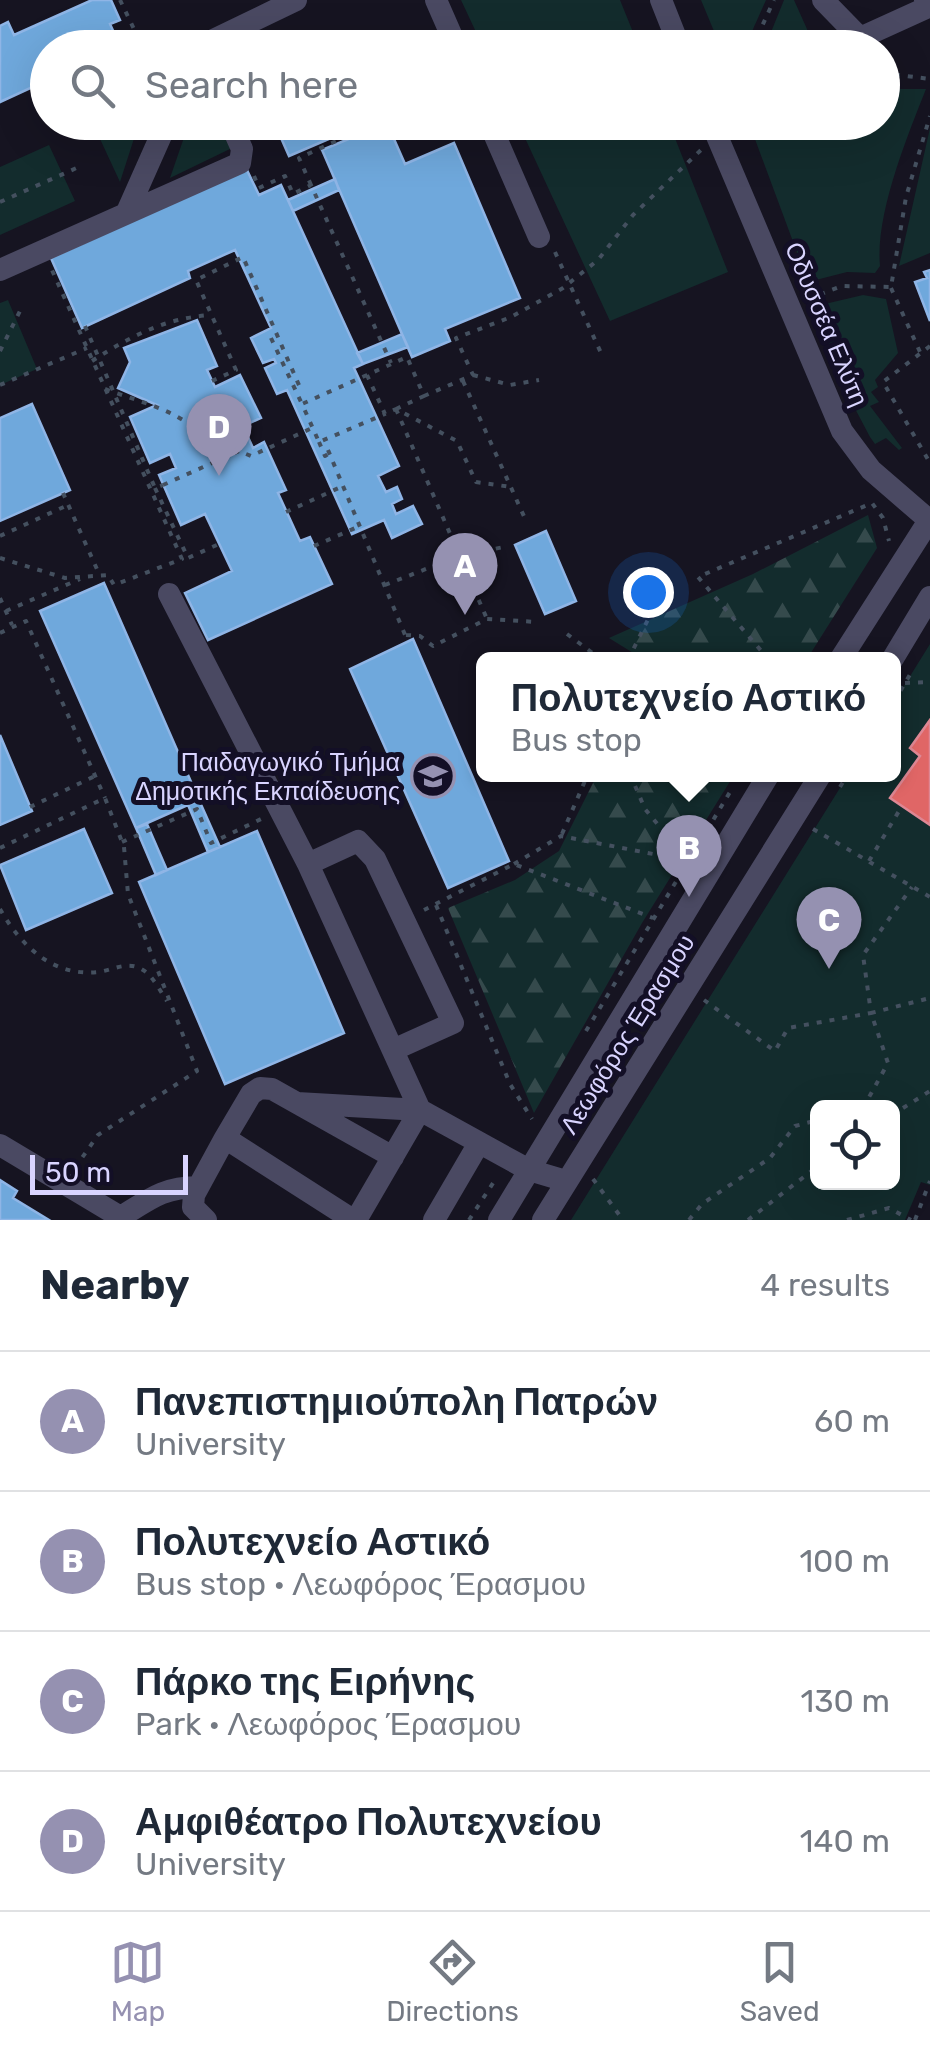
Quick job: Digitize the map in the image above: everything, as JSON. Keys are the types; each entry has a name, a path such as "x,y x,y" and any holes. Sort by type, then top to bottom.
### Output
{"street":[{"path":"231,30 296,0"},
{"path":"436,0 449,30"},
{"path":"661,0 673,30"},
{"path":"823,0 852,30"},
{"path":"878,30 926,8 925,0"},
{"path":"127,212 160,140"},
{"path":"0,270 240,163 242,149 238,140"},
{"path":"497,140 539,237"},
{"name":"Οδυσσέα Ελύτη","path":"718,140 828,405 850,444 879,478 930,520"},
{"path":"845,652 930,520"},
{"path":"169,594 308,864 420,1110"},
{"path":"897,652 930,597"},
{"name":"Λεωφόρος Έρασμου","path":"499,1220 519,1165 676,927 764,782"},
{"name":"Λεωφόρος Έρασμου","path":"543,1220 577,1177 815,782"},
{"path":"308,864 358,841 375,859 453,1023 392,1050"},
{"path":"206,1220 193,1207 198,1187 251,1094 260,1088 297,1103 393,1157"},
{"path":"297,1103 420,1110 519,1165 577,1177"},
{"path":"224,1138 354,1220 420,1110"},
{"path":"434,1220 479,1142"},
{"path":"0,1146 124,1215 151,1195 174,1187 198,1187"}],"path":[{"path":"120,0 134,30"},
{"path":"760,30 774,0"},
{"path":"900,76 930,79"},
{"path":"920,352 891,287 906,197 930,116"},
{"path":"338,140 299,158 391,364"},
{"path":"473,375 456,338 511,317 569,284 598,260 703,140"},
{"path":"0,202 82,166"},
{"path":"259,188 285,176 293,194 311,185"},
{"path":"539,237 554,250 601,352"},
{"path":"0,558 65,578 108,575 114,585 182,559 44,251"},
{"path":"212,381 236,370 196,280 242,258 302,392"},
{"path":"790,306 842,286 891,287"},
{"path":"0,351 21,309"},
{"path":"92,361 132,335 178,317 212,315"},
{"path":"86,326 188,558 219,544"},
{"path":"272,338 325,456 329,452 408,642"},
{"path":"930,346 883,382 930,463"},
{"path":"0,385 87,348"},
{"path":"302,404 408,357 424,396"},
{"path":"367,374 384,414"},
{"path":"319,442 473,375 510,385 539,380"},
{"path":"463,380 527,523"},
{"path":"105,390 188,420 209,441 218,460"},
{"path":"396,409 457,441 476,482 511,487"},
{"path":"396,409 487,619"},
{"path":"155,488 238,451 250,456 312,428"},
{"path":"286,512 343,486"},
{"path":"63,493 100,576"},
{"path":"763,652 698,576 872,503"},
{"path":"0,536 68,505"},
{"path":"314,546 360,526"},
{"path":"384,586 459,556 504,547"},
{"path":"6,611 82,578"},
{"path":"632,652 661,593"},
{"path":"0,598 13,627"},
{"path":"405,635 420,636 432,646 487,619 537,622"},
{"path":"0,633 26,621 122,842 128,894 197,1071 98,1135 66,1185"},
{"path":"566,634 591,652"},
{"path":"901,680 930,682"},
{"path":"30,807 95,776"},
{"path":"405,918 561,836 585,782"},
{"path":"633,782 645,809 688,860"},
{"path":"582,1036 736,782"},
{"path":"0,848 105,798"},
{"path":"868,861 902,806"},
{"path":"122,842 197,809 211,843 279,811"},
{"path":"794,817 930,897"},
{"path":"561,836 714,866"},
{"path":"514,864 676,927"},
{"path":"867,1100 888,1063 871,1012 863,955 912,886"},
{"path":"436,905 510,1084 534,1122 544,1104"},
{"path":"0,909 36,957 71,972 98,972 130,965 146,971 172,1009"},
{"path":"690,990 775,1050 788,1028 930,998"},
{"path":"900,1109 930,1091"},
{"path":"689,1220 702,1204 770,1158 795,1126 810,1122"},
{"path":"469,1220 519,1165"},
{"path":"748,1220 810,1172"},
{"path":"577,1177 623,1220"},
{"path":"847,1220 889,1208 913,1220 930,1180"}],"green space":[{"path":"461,0 620,0 632,30 475,30"},
{"path":"701,0 766,0 753,30 714,30"},
{"path":"784,0 794,0 807,30 772,30"},
{"path":"900,89 926,89 887,200 880,266 875,273 847,272 808,282 755,140 900,140"},
{"path":"930,128 930,253 899,266"},
{"path":"100,140 134,140 120,182"},
{"path":"183,140 228,140 232,148 170,178"},
{"path":"526,140 676,140 728,272 610,321"},
{"path":"49,145 75,201 0,235 0,167"},
{"path":"863,295 886,299 898,353 875,380 878,387 871,392 879,402 870,406 902,448 899,450 886,438 875,444 870,437 841,382 812,307"},
{"path":"8,300 37,369 0,385 0,303"},
{"path":"868,515 877,548 811,652 632,652 609,638 753,574"},
{"path":"930,644 930,1185 921,1182 905,1220 571,1220 844,782 901,782 901,691"},
{"path":"594,782 730,782 642,923 534,1113 448,908 515,880 559,851"}],"building: Shops":[{"path":"930,720 930,825 890,798 920,756 910,748"}],"building: Schools":[{"path":"92,0 111,0 120,20 110,24 113,30 30,30 30,88 0,102 0,26 8,22 14,35"},
{"path":"282,140 326,140 289,156"},
{"path":"346,140 394,140 405,164 454,143 520,298 445,329 450,341 412,357 322,150"},
{"path":"246,168 259,195 281,185 363,364 354,368 399,466 378,476 386,492 397,487 402,499 392,504 396,514 413,506 422,524 392,538 384,520 352,534 287,390 277,394 265,368 276,363 274,359 263,363 251,338 271,328 235,250 188,271 190,278 82,328 51,258"},
{"path":"335,179 339,190 293,211 288,200"},
{"path":"930,270 930,321 915,282 927,278 924,272"},
{"path":"197,320 217,366 207,370 215,387 240,375 261,418 243,426 253,448 264,442 286,490 278,493 300,541 310,537 332,584 208,640 185,593 232,571 205,514 181,525 159,475 176,468 170,454 150,463 130,417 157,405 118,388 130,362 124,348"},
{"path":"402,334 408,347 363,364 357,353"},
{"path":"32,404 70,490 0,521 0,418"},
{"path":"546,531 576,601 545,614 515,545"},
{"path":"104,583 199,800 136,828 40,611"},
{"path":"413,639 509,861 448,888 350,669"},
{"path":"0,735 32,811 0,825"},
{"path":"199,800 220,847 208,852 188,805"},
{"path":"147,824 167,870 156,875 136,828"},
{"path":"84,829 112,893 26,930 0,865"},
{"path":"257,831 344,1033 225,1084 139,882"},
{"path":"0,1180 17,1191 13,1198 49,1220 0,1220"}],"place":[{"name":"Αμφιθέατρο Πολυτεχνείου","path":"219,476"},
{"name":"Πανεπιστημιούπολη Πατρών","path":"465,615"},
{"name":"Παιδαγωγικό Τμήμα Δημοτικής Εκπαίδευσης","path":"433,776"},
{"name":"Πολυτεχνείο Αστικό","path":"689,897"},
{"name":"Πάρκο της Ειρήνης","path":"829,969"}]}
